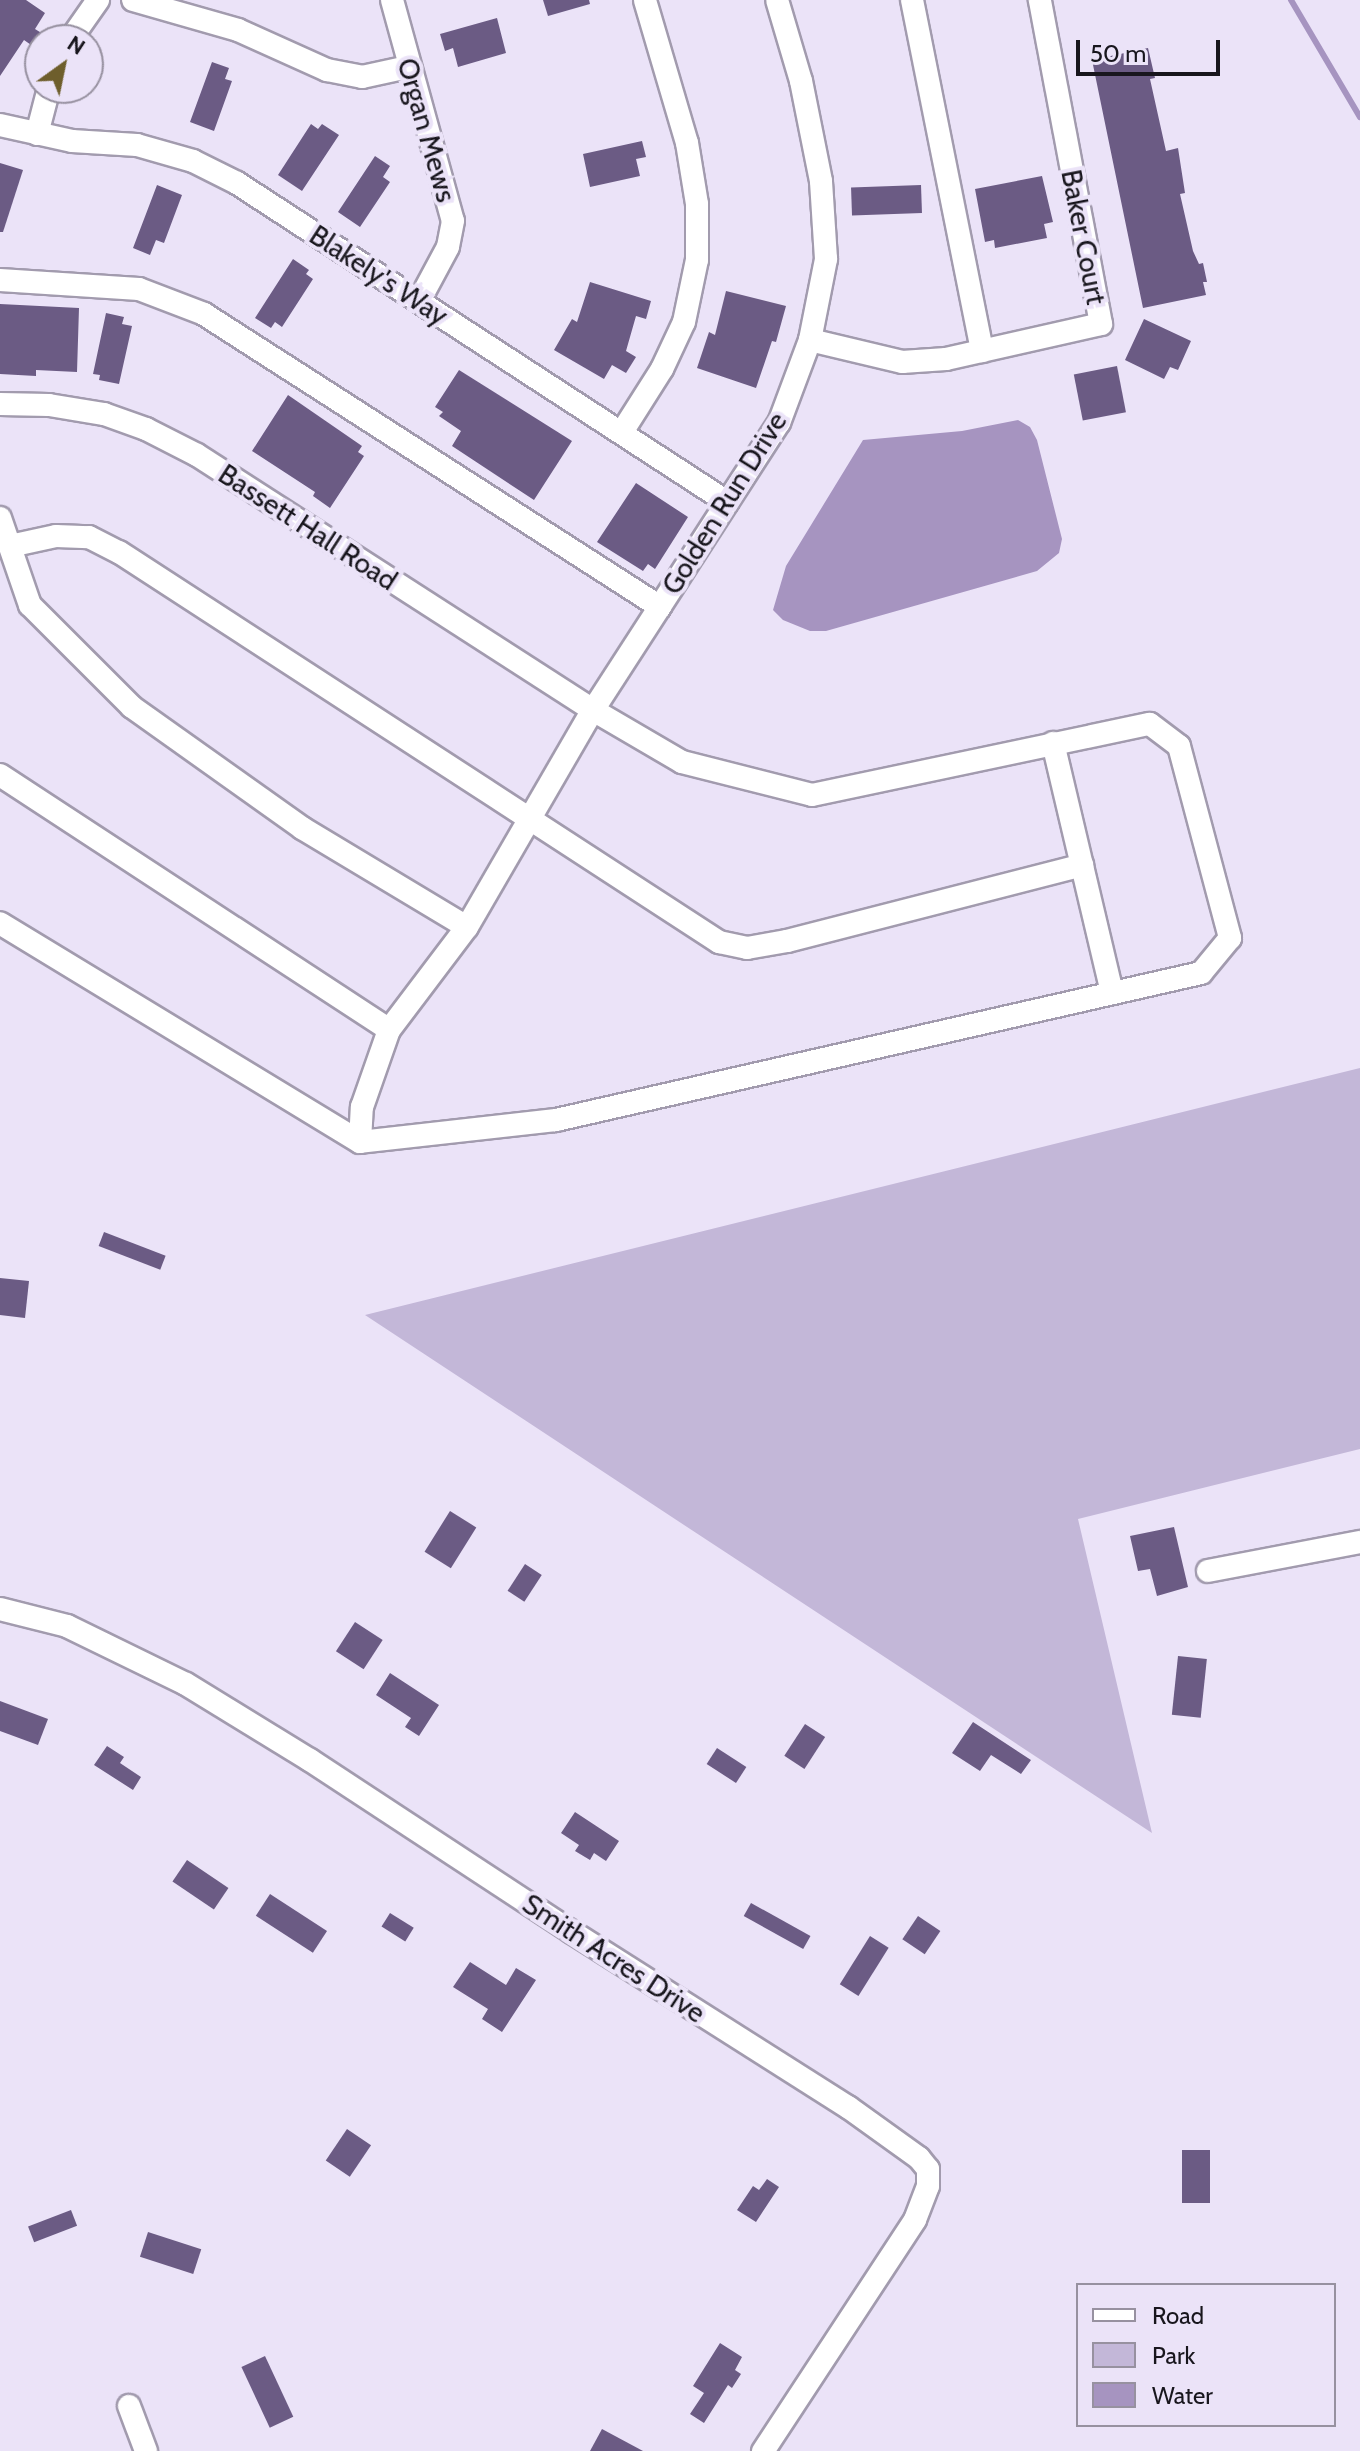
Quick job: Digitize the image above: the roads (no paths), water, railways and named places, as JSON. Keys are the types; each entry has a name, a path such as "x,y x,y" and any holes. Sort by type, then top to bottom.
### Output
{"street":[{"path":"81,24 98,0"},
{"path":"133,0 238,30 327,70 362,77 408,67"},
{"name":"Organ Mews","path":"392,0 408,67 453,221 448,247 419,301"},
{"path":"622,432 662,369 684,322 697,260 697,204 687,143 645,0"},
{"name":"Golden Run Drive","path":"360,1142 362,1107 389,1030 467,927 593,710 779,423 810,340 826,259 821,181 801,81 777,0"},
{"path":"912,0 982,351"},
{"name":"Baker Court","path":"810,340 902,362 946,359 1101,324 1040,0"},
{"path":"37,134 45,104"},
{"name":"Blakely's Way","path":"0,125 37,134 137,145 193,161 237,183 727,502"},
{"path":"0,280 139,289 204,314 660,607"},
{"name":"Bassett Hall Road","path":"0,404 49,405 104,414 146,429 197,455 593,710 682,762 812,795 1150,724 1179,746 1230,938 1201,973 1112,993"},
{"path":"0,518 30,605 132,707 302,828 467,927"},
{"path":"10,546 56,536 89,537 119,552 719,942 747,948 787,941 1082,865"},
{"path":"0,923 360,1142 556,1120 1112,993 1053,743"},
{"path":"0,775 389,1030"},
{"path":"1208,1571 1360,1542"},
{"name":"Smith Acres Drive","path":"0,1609 67,1626 186,1684 324,1768 572,1932 848,2107 919,2158 928,2169 928,2186 915,2220 763,2451"},
{"path":"129,2406 146,2451"}],"water":[{"path":"1018,420 1030,427 1037,440 1062,539 1059,553 1037,571 826,631 810,631 783,620 773,610 786,566 863,440 962,431"}],"waterway":[{"path":"1291,0 1360,117"}]}
